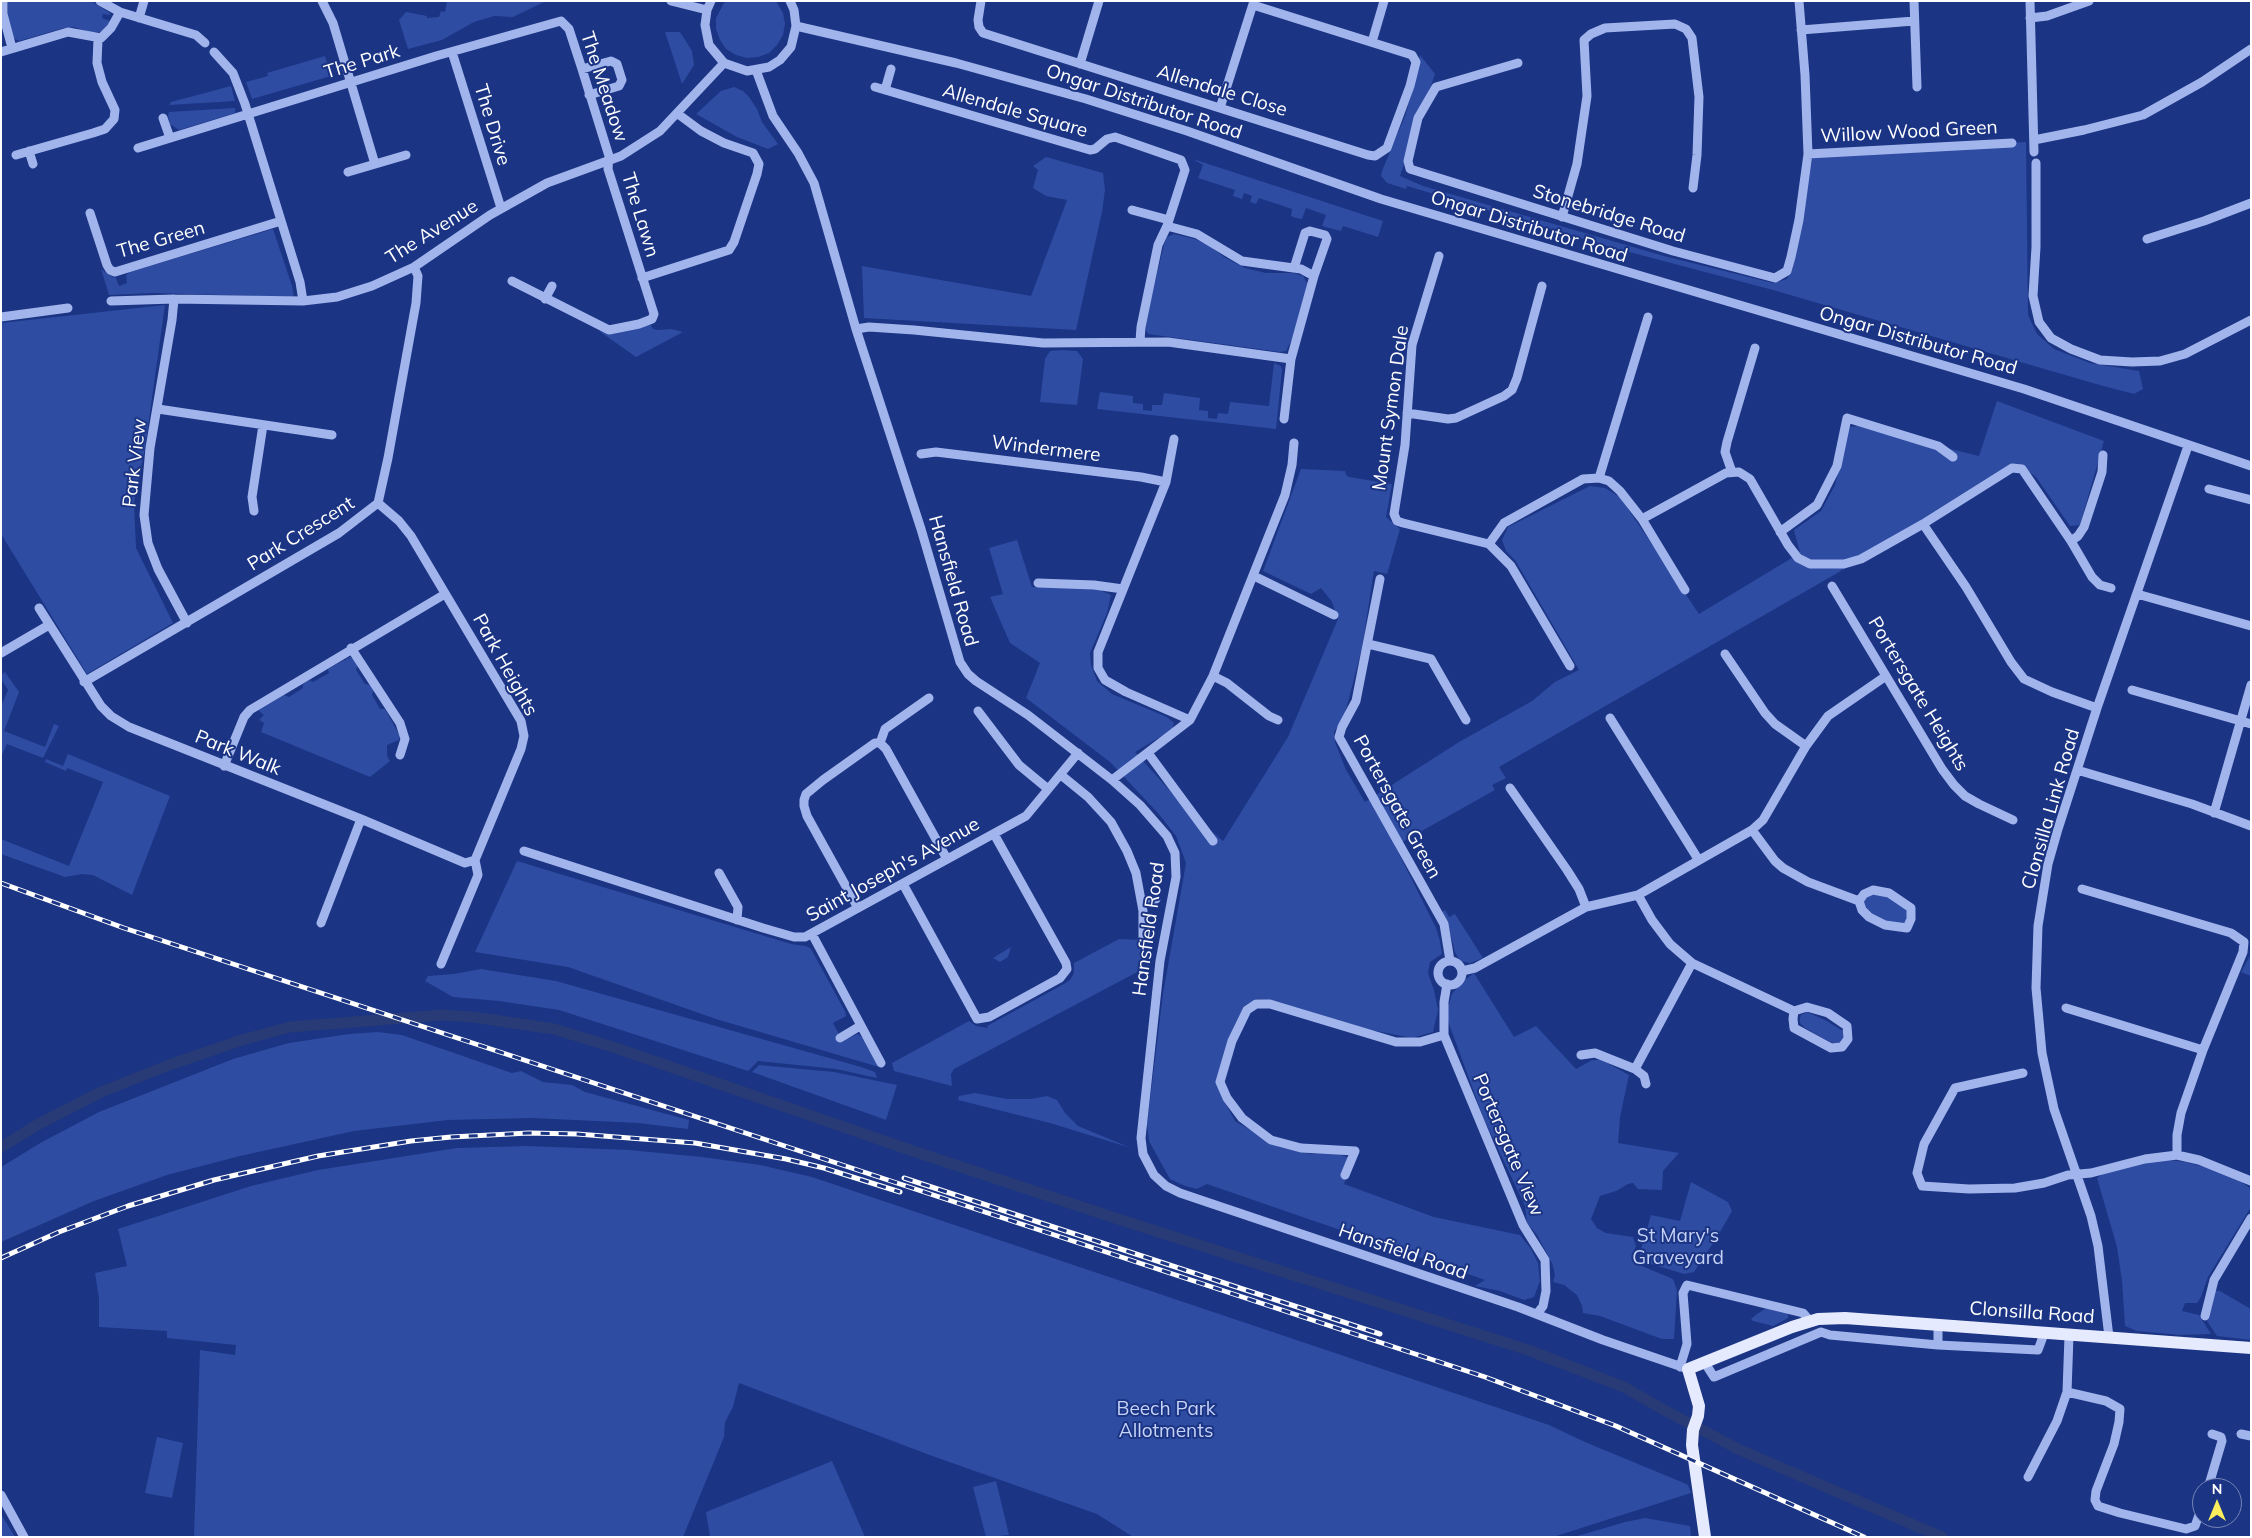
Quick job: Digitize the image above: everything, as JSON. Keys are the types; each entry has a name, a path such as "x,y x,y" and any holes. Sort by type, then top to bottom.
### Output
{"main road":[{"name":"Clonsilla Road","path":"1684,1368 1705,1363 1814,1320 1845,1318 2251,1348"},
{"path":"1684,1368 1699,1406 1692,1435 1705,1537"}],"street":[{"path":"3,1 3,14 12,48"},
{"path":"100,1 120,12 196,35 205,43"},
{"path":"139,18 144,1"},
{"path":"322,1 333,23 375,164"},
{"path":"671,1 707,10"},
{"path":"711,1 707,10 705,25 706,36 714,52 724,63 739,69 756,70 769,67 786,54 795,37 794,10 790,1"},
{"name":"Allendale Close","path":"982,1 978,20 979,27 983,33 1375,156 1387,148 1410,86 1416,62 1412,55 1372,42"},
{"path":"1080,64 1099,1"},
{"path":"1220,108 1253,3 1372,42 1384,1"},
{"path":"1799,1 1808,154"},
{"path":"1914,1 1917,87"},
{"path":"2030,1 2034,152"},
{"path":"2030,18 2047,16 2089,1"},
{"path":"1,52 68,32 98,39 104,37 120,12"},
{"path":"1801,30 1914,21"},
{"name":"The Park","path":"138,148 553,22 565,23"},
{"name":"The Meadow","path":"565,23 569,29 582,69 609,161"},
{"path":"1562,217 1577,164 1587,96 1584,40 1591,34 1605,28 1675,24 1686,29 1692,38 1699,96 1697,155 1693,188"},
{"name":"Ongar Distributor Road","path":"796,26 956,63 1086,99 1187,131 1381,199 2024,390 2251,466"},
{"path":"16,155 99,131 114,119 115,110 102,82 97,63 98,39"},
{"path":"2034,140 2143,115 2202,82 2251,49"},
{"path":"214,52 233,73 248,114 300,282 303,301"},
{"name":"The Drive","path":"452,52 501,208"},
{"path":"582,69 611,61 617,64 622,80 619,86 589,95"},
{"name":"The Avenue","path":"111,301 174,299 303,301 348,294 372,286 414,267 501,208 547,183 622,156 656,134 678,114 724,63"},
{"name":"Stonebridge Road","path":"1518,63 1436,87 1418,118 1408,166 1410,169 1673,251 1772,278 1779,277 1787,271 1791,258 1799,220 1808,154"},
{"path":"885,90 891,69"},
{"name":"Hansfield Road","path":"756,70 773,116 798,153 814,183 856,329 922,528 960,662 968,674 976,681 1028,714 1112,780 1140,805 1167,836 1176,853 1176,876 1160,961 1141,1138 1142,1154 1154,1175 1166,1186 1180,1192 1537,1314 1684,1368"},
{"name":"Allendale Square","path":"875,87 1090,150 1095,149 1106,139 1115,137 1181,160 1185,170 1168,223 1158,245 1141,327 1140,341"},
{"name":"The Lawn","path":"642,278 729,250 734,242 758,169 759,164 753,153 724,143 701,131 678,114"},
{"path":"163,118 170,138"},
{"name":"Willow Wood Green","path":"1808,154 2012,143"},
{"path":"29,151 34,164"},
{"path":"348,172 406,155"},
{"name":"The Lawn","path":"512,282 609,330 616,330 652,319 653,309 608,169 609,161"},
{"path":"2036,163 2036,247 2033,296 2039,322 2051,338 2071,349 2100,360 2160,361 2185,354 2251,320"},
{"path":"2147,239 2209,220 2251,203"},
{"path":"1132,210 1198,234 1242,261 1294,268 1314,276"},
{"name":"The Green","path":"90,212 107,266 115,272 281,221"},
{"path":"1284,419 1291,359 1314,276 1327,239 1325,235 1310,231 1306,233 1294,268"},
{"name":"Mount Symon Dale","path":"1438,256 1412,345 1404,445 1394,514 1397,521 1403,523 1489,544"},
{"name":"Park Crescent","path":"84,682 339,533 378,503 416,303 418,276 414,267"},
{"path":"545,299 552,286"},
{"path":"1407,413 1448,419 1456,418 1490,403 1512,390 1542,286"},
{"name":"Park View","path":"174,299 158,409 150,448 144,515 148,544 158,569 187,623"},
{"path":"1,317 68,308"},
{"path":"1599,478 1648,317"},
{"path":"856,329 869,327 914,330 1043,343 1168,342 1291,359"},
{"path":"1732,472 1726,460 1726,447 1755,348"},
{"path":"158,409 332,435"},
{"path":"1780,532 1817,505 1836,466 1847,418 1938,446 1953,457"},
{"path":"254,511 252,498 263,425"},
{"path":"1174,439 1166,482 1098,652 1098,668 1105,680 1126,692 1190,720"},
{"path":"1112,780 1190,720 1213,676 1285,495 1294,444"},
{"name":"Clonsilla Link Road","path":"2109,1337 2098,1246 2049,1090 2037,1016 2038,934 2042,894 2048,864 2076,770 2188,446"},
{"name":"Windermere","path":"921,454 936,452 1142,477 1166,482"},
{"path":"2071,541 2078,536 2084,527 2102,472 2103,455"},
{"path":"1642,519 1726,473 1739,472 1750,479 1780,532 1798,558 1810,564 1844,564 1861,559 1922,524 2012,468 2022,469 2071,541 2092,576 2100,585 2111,588"},
{"path":"1570,666 1510,566 1489,544 1504,523 1583,479 1599,478 1609,481 1620,490 1642,519 1685,590"},
{"path":"2209,490 2251,500"},
{"name":"Park Heights","path":"378,503 399,520 521,721 524,736 521,749 475,860"},
{"path":"1922,524 1966,587 2011,662 2024,679 2052,692 2097,708"},
{"path":"1254,576 1334,614"},
{"name":"Portersgate Green","path":"1380,579 1356,700 1342,727 1340,737 1444,924 1450,961"},
{"path":"1038,583 1094,585 1123,589"},
{"name":"Portersgate Heights","path":"1832,586 1954,785 1965,796 2013,820"},
{"path":"224,766 244,717 250,710 351,648 445,594"},
{"path":"2137,594 2251,626"},
{"name":"Park Walk","path":"39,608 84,682 101,706 117,720 129,727 361,819 465,863 475,860"},
{"path":"1,653 50,625"},
{"path":"1368,644 1431,659 1466,720"},
{"path":"351,648 400,723 405,739 400,755"},
{"path":"1725,654 1764,714 1806,746"},
{"path":"1213,676 1227,683 1278,720"},
{"path":"1462,971 1475,968 1586,906 1638,895 1752,830 1763,820 1806,746 1828,716 1886,676"},
{"path":"2214,813 2251,684"},
{"path":"2132,690 2251,724"},
{"path":"880,743 885,730 929,698"},
{"path":"978,711 989,720 1019,765 1048,790"},
{"path":"1610,718 1698,860"},
{"path":"880,743 886,749 947,860"},
{"path":"858,908 807,816 804,800 806,794 823,780 874,744 880,743"},
{"name":"Saint Joseph's Avenue","path":"524,851 794,938 805,937 1026,816 1078,753"},
{"path":"1148,753 1214,841"},
{"path":"2076,770 2192,804 2251,826"},
{"path":"1061,775 1088,797 1111,822 1127,851 1136,873 1143,911 1142,938"},
{"path":"1510,788 1567,870 1586,906"},
{"path":"321,923 361,819"},
{"path":"1752,830 1775,861 1783,868 1808,882 1859,901"},
{"path":"903,884 977,1019 989,1016 1060,978 1066,969 1066,963 994,834"},
{"path":"441,964 478,875 475,860"},
{"path":"719,873 738,907 737,920"},
{"path":"2082,889 2231,933 2244,942 2244,952 2203,1050 2181,1113 2177,1135 2177,1155"},
{"path":"1873,890 1889,893 1910,908 1910,919 1906,928 1885,925 1869,917 1862,910 1859,901 1864,894 1873,890"},
{"path":"1638,895 1652,920 1670,944 1692,963 1794,1011 1807,1008 1828,1013 1847,1026 1848,1039 1842,1047 1831,1048 1794,1028 1794,1011"},
{"path":"1141,901 1156,899"},
{"path":"812,934 881,1063"},
{"path":"1450,961 1459,965 1462,971 1457,982 1447,984 1440,981 1437,973 1441,965 1450,961"},
{"path":"1635,1069 1692,963"},
{"name":"Portersgate View","path":"1447,984 1444,1002 1444,1035 1523,1225 1545,1260 1546,1291 1543,1306 1537,1314"},
{"path":"1346,1175 1354,1151 1301,1148 1271,1140 1242,1118 1227,1098 1220,1082 1232,1041 1247,1010 1256,1004 1270,1004 1396,1042 1420,1042 1444,1035"},
{"path":"2066,1008 2203,1050"},
{"path":"840,1038 860,1026"},
{"path":"1581,1054 1595,1053 1635,1069 1644,1076 1646,1084"},
{"path":"2023,1073 1956,1088 1924,1144 1918,1164 1919,1181 1922,1186 1932,1188 2000,1189 2038,1184 2145,1159 2177,1155 2199,1160 2251,1180"},
{"path":"2205,1316 2214,1280 2251,1218"},
{"path":"1684,1368 1687,1344 1683,1292 1687,1285 1803,1313 1814,1320 1821,1332"},
{"path":"1938,1325 1938,1345"},
{"path":"1705,1363 1714,1377 1821,1332 1830,1335 1938,1345 2038,1350 2044,1334"},
{"path":"2028,1477 2057,1421 2067,1392 2069,1336"},
{"path":"1751,1344 1757,1358"},
{"path":"2067,1392 2106,1401 2120,1409 2114,1444 2096,1491 2095,1500 2098,1506 2186,1529 2192,1527"},
{"path":"2211,1478 2222,1441 2221,1437 2212,1434"},
{"path":"2241,1434 2251,1436"},
{"path":"1,1495 24,1537"}],"green space":[{"path":"8,1 91,1 110,13 110,15 103,14 102,18 110,21 105,30 100,32 89,32 74,27 64,28 19,41 13,38 8,17"},
{"path":"447,1 546,1 513,17 494,16 474,22 442,40 408,49 399,20 406,12 427,16 427,18 439,17 441,11 445,12"},
{"path":"725,1 776,1 783,13 785,24 783,35 769,53 747,58 736,55 726,49 716,29 716,18"},
{"path":"665,32 680,32 692,51 694,65 682,84"},
{"path":"1420,55 1435,74 1400,176 1423,186 1664,256 1773,283 1787,279 1792,270 1813,155 2026,142 2028,315 2037,334 2054,349 2090,363 2139,371 2143,389 2134,394 2096,384 1773,290 1618,249 1407,186 1406,189 1387,183 1381,176 1382,171 1405,116 1415,82"},
{"path":"325,56 331,76 252,99 246,82 268,76 267,73"},
{"path":"231,86 235,101 169,105 171,102"},
{"path":"734,87 743,91 749,97 757,109 762,122 778,144 768,149 737,137 696,114 721,91"},
{"path":"235,108 235,113 179,130 170,124 168,115 169,112"},
{"path":"1046,157 1103,173 1105,190 1102,212 1076,330 864,318 862,266 1031,296 1067,200 1046,196 1033,188 1038,170 1033,166"},
{"path":"1193,159 1383,221 1378,237 1343,226 1341,231 1322,226 1326,215 1306,208 1302,219 1291,216 1292,209 1259,198 1256,204 1250,202 1252,196 1244,193 1242,199 1233,196 1235,190 1198,178 1203,165"},
{"path":"273,229 294,297 152,293 109,295 101,269 116,278 119,286 127,283 126,275 130,272"},
{"path":"1174,234 1195,239 1210,246 1224,257 1245,268 1266,273 1293,273 1303,276 1307,283 1307,291 1292,339 1286,351 1280,352 1148,334 1144,326 1164,245 1167,237"},
{"path":"165,305 145,448 134,502 136,548 173,623 87,674 1,534 1,323"},
{"path":"649,322 653,329 671,329 683,332 636,357 599,331 616,332"},
{"path":"1050,351 1077,351 1083,359 1077,405 1040,402 1045,359"},
{"path":"1274,363 1281,366 1282,370 1276,429 1097,409 1100,392 1133,396 1133,403 1143,404 1143,410 1152,411 1152,405 1162,405 1164,393 1200,398 1199,410 1208,411 1208,418 1217,419 1218,413 1228,414 1230,402 1269,406"},
{"path":"1997,401 2104,441 2080,525 2070,526 2036,477 2020,465 2008,467 1834,575 1499,767 1506,778 1492,785 1495,790 1395,846 1436,928 1440,941 1442,954 1430,962 1428,973 1438,1010 1433,1032 1412,1038 1366,1029 1276,1001 1256,999 1244,1006 1233,1028 1221,1095 1235,1121 1279,1147 1310,1154 1334,1152 1349,1158 1348,1172 1344,1184 1434,1217 1520,1235 1531,1249 1538,1263 1540,1281 1534,1297 1524,1300 1500,1291 1475,1286 1485,1280 1207,1184 1197,1189 1170,1179 1149,1141 1147,1124 1163,994 1186,863 1176,836 1158,813 1110,762 1026,698 1040,663 1010,643 990,597 1003,594 989,548 1017,540 1032,587 1049,586 1097,589 1111,595 1107,613 1090,653 1091,665 1097,681 1112,694 1167,717 1174,723 1172,730 1135,752 1190,813 1223,841 1288,737 1338,619 1332,602 1321,588 1311,594 1263,571 1301,469 1345,471 1349,477 1392,484 1386,517 1400,529 1387,574 1374,571 1362,648 1342,721 1334,732 1335,742 1346,770 1365,802 1459,742 1532,701 1555,682 1579,670 1515,560 1506,551 1502,540 1508,527 1590,486 1605,488 1620,497 1699,614 1800,553 1794,530 1821,511 1835,485 1849,427 1858,426 1979,456"},
{"path":"350,657 358,665 356,670 365,684 370,685 374,690 372,695 380,709 385,709 400,736 399,740 387,745 387,756 390,761 370,777 261,732 264,723 259,720 264,715 258,710 284,695 289,697 303,688 303,684 309,680 313,682 329,673 328,669"},
{"path":"5,672 19,692 4,731 45,747 54,724 59,726 43,758 7,744 1,757 1,706 8,690 1,679 1,675"},
{"path":"68,754 170,796 132,895 93,875 82,874 65,877 1,854 1,839 69,866 103,782 67,768 66,771 45,762 46,759 63,766"},
{"path":"517,861 791,944 806,946 811,949 845,1011 846,1016 833,1023 842,1040 858,1034 863,1038 879,1067 716,1019 568,967 475,952"},
{"path":"1873,890 1911,908 1906,928 1896,928 1862,910 1864,894"},
{"path":"1445,910 1449,917 1455,914 1483,958 1470,963 1460,961 1455,952 1449,929 1441,913"},
{"path":"1119,939 1145,940 1143,969 954,1069 951,1074 952,1086 894,1071 892,1063 969,1021 976,1026 988,1028 987,1026 1062,985 1070,980 1074,973 1074,963"},
{"path":"1011,947 1008,957 1000,962 993,958"},
{"path":"2251,954 2251,976 2241,972"},
{"path":"481,969 556,981 861,1067 875,1072 877,1078 836,1069 758,1061 748,1071 559,1010 499,1001 453,997 425,981 428,976"},
{"path":"1474,973 1514,1037 1536,1026 1576,1069 1592,1060 1602,1060 1629,1075 1620,1117 1618,1143 1679,1153 1663,1171 1662,1190 1638,1189 1633,1183 1628,1184 1616,1191 1600,1196 1591,1219 1597,1228 1606,1233 1633,1237 1636,1246 1632,1255 1637,1264 1673,1279 1677,1290 1674,1339 1662,1339 1600,1316 1583,1313 1577,1295 1564,1285 1553,1282 1555,1275 1552,1263 1537,1235 1527,1223 1525,1206 1483,1117 1448,1021 1448,1007 1452,994 1462,982"},
{"path":"1807,1012 1843,1031 1844,1041 1837,1044 1830,1042 1805,1028 1800,1023 1800,1018 1801,1015"},
{"path":"378,1032 402,1035 512,1073 521,1071 543,1082 572,1085 585,1092 689,1120 688,1129 638,1123 532,1118 448,1120 354,1131 240,1156 167,1175 94,1201 1,1242 1,1167 42,1142 99,1112 233,1059 289,1043 349,1034"},
{"path":"759,1065 834,1072 897,1085 886,1120 752,1072"},
{"path":"975,1093 1007,1099 1031,1099 1047,1096 1057,1100 1065,1113 1078,1126 1131,1148 1050,1123 958,1100 959,1096"},
{"name":"Beech Park Allotments","path":"528,1146 629,1150 702,1157 760,1165 812,1177 1549,1425 1684,1483 1688,1485 1691,1493 1553,1537 1133,1537 1097,1514 935,1457 739,1383 733,1407 725,1422 724,1437 683,1537 194,1537 200,1350 235,1355 236,1345 167,1338 167,1331 99,1327 99,1299 95,1273 127,1266 118,1229 251,1186 318,1170 457,1148"},
{"path":"2161,1159 2185,1162 2212,1169 2239,1180 2251,1189 2251,1207 2208,1277 2201,1297 2197,1303 2185,1303 2182,1311 2199,1315 2211,1334 2180,1335 2137,1331 2125,1326 2122,1281 2117,1247 2097,1178 2105,1172"},
{"name":"St Mary's Graveyard","path":"1691,1182 1728,1202 1732,1211 1694,1272 1684,1274 1638,1260 1651,1215 1680,1221"},
{"path":"2214,1290 2218,1290 2251,1309 2251,1340 2217,1336 2207,1321"},
{"path":"1768,1307 1781,1310 1788,1314 1788,1318 1773,1326 1751,1319"},
{"path":"157,1437 183,1443 172,1498 145,1493"},
{"path":"832,1461 865,1537 710,1537 706,1512"},
{"path":"996,1481 1009,1535 986,1537 973,1487"},
{"path":"1,1514 4,1519 15,1537 1,1537"},
{"path":"1645,1518 1690,1526 1691,1537 1574,1537 1625,1522"}],"waterway":[{"path":"1,1147 37,1125 101,1092 169,1065 242,1040 290,1027 442,1015 473,1017 554,1029 616,1048 910,1150 1121,1220 1528,1350 1624,1387 1740,1450 1942,1537"}],"railway":[{"path":"1,883 124,928 1485,1377 1616,1426 1864,1537"},
{"path":"1,1258 59,1232 128,1206 214,1180 318,1156 411,1141 451,1137 529,1133 577,1134 695,1143 786,1159 824,1168 900,1192"},
{"path":"904,1178 1380,1334"}]}
